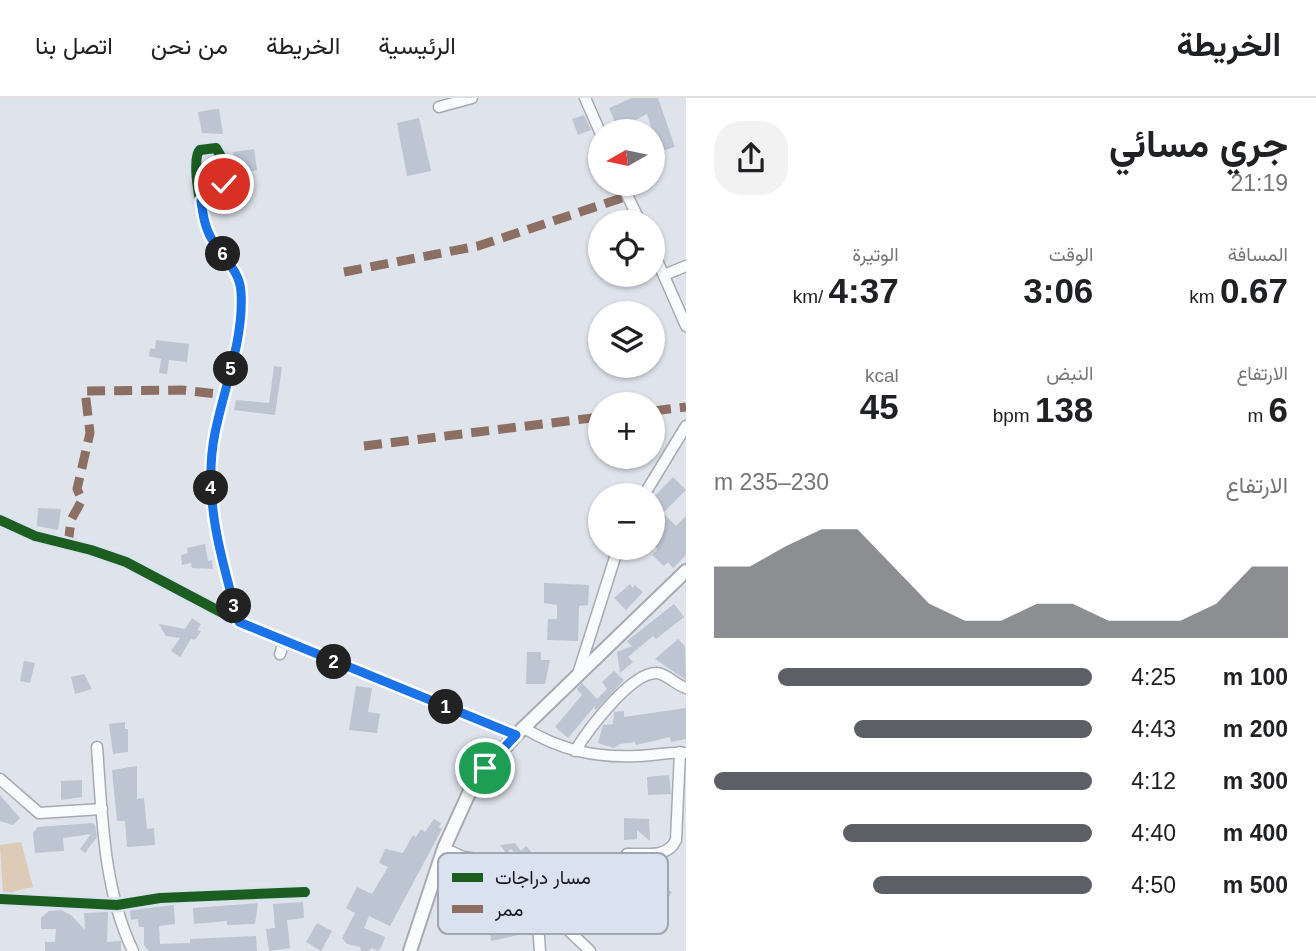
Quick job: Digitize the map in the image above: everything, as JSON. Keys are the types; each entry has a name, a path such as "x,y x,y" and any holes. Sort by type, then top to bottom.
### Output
{"main road":[{"path":"442,853 474,782 520,732 685,574"},
{"path":"411,948 438,866"}],"street":[{"path":"439,107 472,98"},
{"path":"585,98 594,119"},
{"path":"201,201 225,181 223,160 216,148 200,150 194,156 201,201 208,232 232,267 241,293 229,384 215,433 211,461 216,530 239,622"},
{"path":"665,275 686,266"},
{"path":"665,277 686,326"},
{"path":"651,483 686,426"},
{"path":"0,520 35,536 126,562 239,622 285,642 552,744 575,751 613,756 683,753 676,841 666,853"},
{"path":"577,677 614,560"},
{"path":"280,654 285,642"},
{"path":"575,751 599,716 646,675 663,674 686,688"},
{"path":"97,747 102,808 117,905 133,951"},
{"path":"0,779 39,813 102,808"},
{"path":"444,848 454,853"},
{"path":"0,900 117,905 160,898 305,892"},
{"path":"572,934 590,951"},
{"path":"400,951 411,948"}],"shaded area":[{"path":"21,842 33,887 3,894 0,845"}],"building":[{"path":"632,98 658,98 675,147 665,150 665,119 649,119 647,114 637,119 614,119 609,108"},
{"path":"219,109 223,134 202,133 198,112"},
{"path":"584,115 588,131 578,135 572,119"},
{"path":"419,118 431,171 407,176 397,123"},
{"path":"254,149 257,170 237,174 233,152"},
{"path":"156,340 189,344 187,362 169,360 167,374 159,373 161,359 149,356 150,348 155,349"},
{"path":"274,366 282,367 275,415 234,410 236,400 269,403"},
{"path":"673,477 686,490 665,511 665,485"},
{"path":"38,508 61,509 58,530 37,526"},
{"path":"665,515 676,526 686,516 686,555 673,568 668,562 664,566 657,560 665,560"},
{"path":"205,544 208,561 212,560 213,569 192,568 191,563 182,565 181,555 188,553 187,548"},
{"path":"544,583 589,585 588,605 579,606 578,641 547,640 548,619 557,619 557,605 544,603"},
{"path":"630,584 643,592 626,610 614,598"},
{"path":"674,604 684,617 656,639 653,636 628,657 633,662 620,673 617,652 632,646 627,641"},
{"path":"192,618 201,624 197,630 201,631 195,640 191,639 180,657 171,651 180,638 166,636 159,624 185,629"},
{"path":"678,639 685,646 686,680 655,659"},
{"path":"527,652 541,652 541,660 550,660 545,684 526,684"},
{"path":"24,661 35,663 30,683 20,681"},
{"path":"614,671 624,680 596,710 594,707 568,738 555,727 582,695 577,689 582,683 597,699 607,689 602,682"},
{"path":"84,674 92,689 75,694 71,677"},
{"path":"356,686 372,688 368,712 380,714 377,733 349,730"},
{"path":"686,708 686,739 671,742 670,737 636,745 635,742 620,744 614,748 598,743 603,725 613,724 614,712 624,711 624,717"},
{"path":"125,722 125,729 128,729 128,752 113,754 109,724"},
{"path":"137,766 137,799 144,798 147,829 154,828 155,845 127,847 125,821 117,821 112,770"},
{"path":"669,775 671,794 648,795 647,777"},
{"path":"82,780 82,797 61,800 61,781"},
{"path":"0,795 20,818 13,825 0,821"},
{"path":"624,818 649,819 650,841 637,830 637,839 624,840"},
{"path":"434,819 441,823 439,827 442,829 390,926 369,916 364,928 385,937 382,946 378,951 371,948 370,951 361,951 360,947 347,944 342,938 355,913 346,908 357,887 372,894 388,867 379,863 385,849 403,853 413,835 416,837 421,829 425,832"},
{"path":"92,823 95,825 97,837 85,853 80,849 91,834 63,838 64,851 35,853 33,833 38,827"},
{"path":"515,843 521,851 526,846 533,853 515,853 511,849 506,853 500,845"},
{"path":"303,902 304,918 287,920 290,948 269,951 266,929 275,928 273,904"},
{"path":"258,903 255,924 227,925 227,921 194,924 193,908"},
{"path":"174,905 175,924 159,926 160,944 190,943 190,939 256,936 257,951 149,951 144,945 144,927 139,927 138,919 131,920 130,910"},
{"path":"61,910 71,915 85,930 84,913 108,912 107,942 121,941 121,951 45,951 45,942 55,942 56,929 41,929 41,918 49,911"},
{"path":"317,923 332,931 321,951 306,942"},
{"path":"490,934 523,934 491,941"}],"marked path":[{"path":"344,272 478,246 628,196"},
{"path":"68,545 71,520 82,500 77,489 90,433 85,391 182,390 225,395"},
{"path":"665,410 686,407"},
{"path":"364,446 588,418"}],"cycle path":[{"path":"201,201 225,182 223,160 216,148 200,150 197,155 198,189 208,231 239,282 241,309 236,345 215,433 212,505 226,576 239,623"},
{"path":"0,520 35,536 126,562 251,628 516,735"},
{"path":"0,899 117,905 160,898 305,892"}],"route":[{"path":"224,184 201,201 208,232 232,267 240,283 241,293 229,384 215,433 211,461 212,505 216,530 239,622 516,735 485,768"}]}
